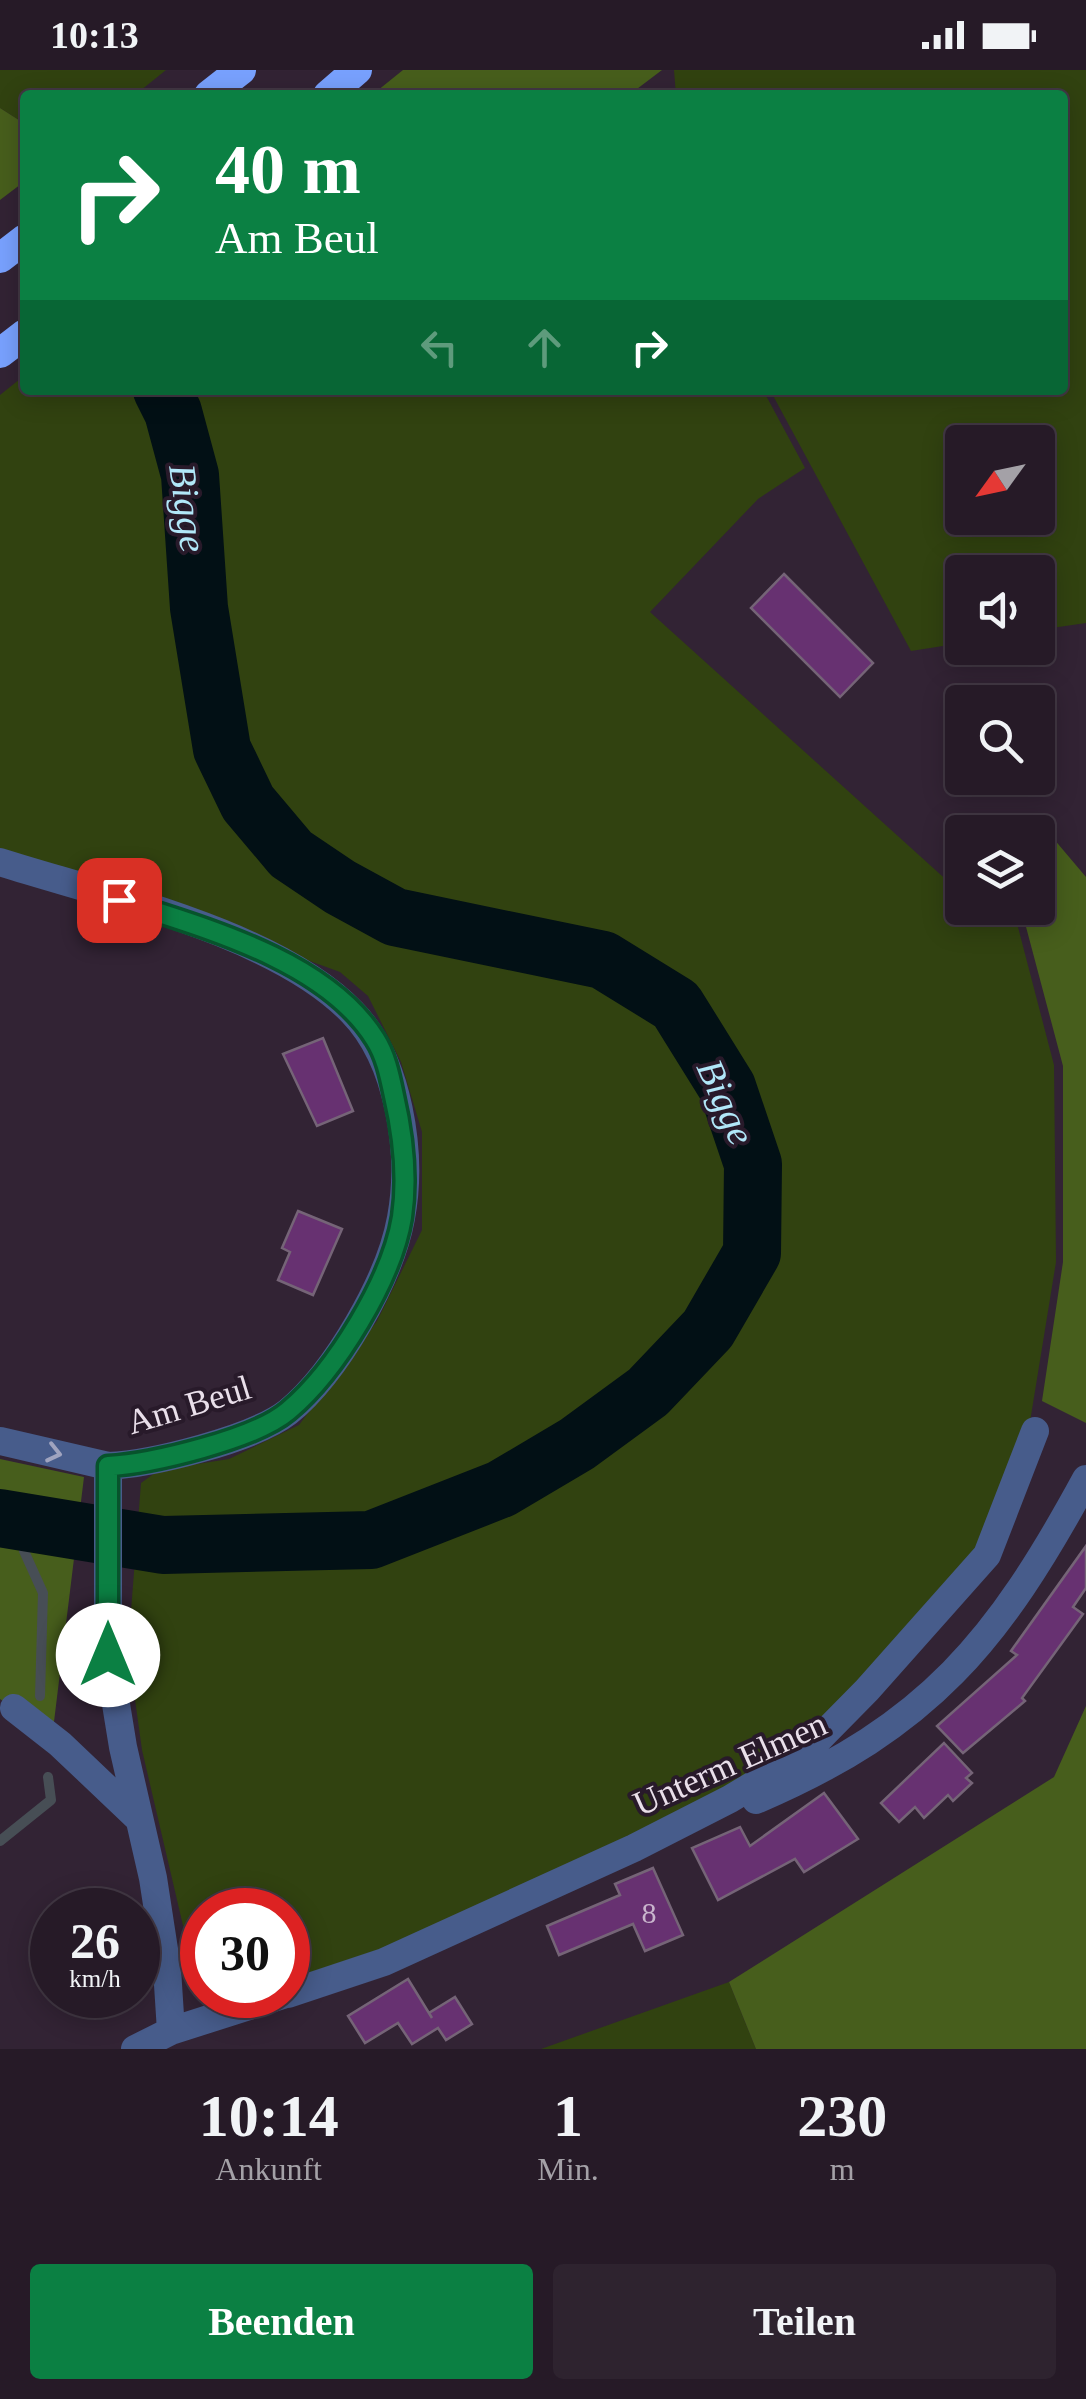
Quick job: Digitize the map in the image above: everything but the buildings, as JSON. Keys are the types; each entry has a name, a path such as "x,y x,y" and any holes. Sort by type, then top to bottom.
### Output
{"highway":[{"path":"215,90 241,70"},
{"path":"334,90 358,70"},
{"path":"0,258 20,243"},
{"path":"0,353 20,338"}],"street":[{"name":"Am Beul","path":"0,862 213,931 322,985 375,1038 388,1067 404,1139 402,1218 366,1310 328,1367 287,1412 255,1429 153,1460 108,1466 0,1441"},
{"name":"Unterm Elmen","path":"634,1848 730,1799 802,1755 867,1690 987,1555 1035,1430"},
{"path":"108,1466 108,1655 153,1878 172,2031"},
{"name":"Unterm Elmen","path":"310,1986 384,1962 634,1848 814,1775 896,1724 944,1685 1003,1618 1050,1546 1086,1479"},
{"path":"14,1708 60,1744 138,1818"},
{"name":"Unterm Elmen","path":"135,2049 212,2018"}],"green space":[{"path":"0,70 166,70 141,90 20,90 20,121 0,108"},
{"path":"403,70 662,70 636,90 378,90"},
{"path":"674,70 1086,70 1086,623 1055,628 1055,555 945,555 945,646 911,651 773,395 1068,395 1068,90 676,90"},
{"path":"0,108 20,121 20,185 0,200"},
{"path":"20,379 20,395 766,395 805,468 758,499 650,612 945,879 945,925 1017,925 1054,1065 1056,1262 1029,1428 982,1552 797,1750 632,1841 386,1955 310,1980 310,1888 180,1888 180,1913 142,1750 128,1649 141,1483 159,1470 229,1459 299,1425 377,1321 422,1230 422,1132 401,1062 368,996 340,972 0,848 0,395"},
{"path":"1055,840 1086,877 1086,1423 1042,1401 1063,1262 1063,1066 1026,925 1055,925"},
{"path":"0,1459 84,1477 52,1738 0,1699"},
{"path":"1086,1706 1086,2049 756,2049 729,1982 1054,1777"},
{"path":"729,1982 756,2049 541,2049"}],"waterway":[{"name":"Bigge","path":"0,1518 163,1545 371,1540 501,1489 577,1444 648,1392 708,1329 752,1253 753,1164 727,1087 676,1005 603,960 395,917 291,854 248,803 222,749 199,608 190,475 164,395"},
{"path":"27,1522 24,1551 43,1593 40,1696"},
{"path":"0,1841 51,1800 48,1777"}],"route":[{"path":"108,1655 108,1466 153,1460 255,1429 287,1412 328,1367 366,1310 402,1218 404,1139 388,1067 375,1038 322,985 213,931 119,900"}]}
